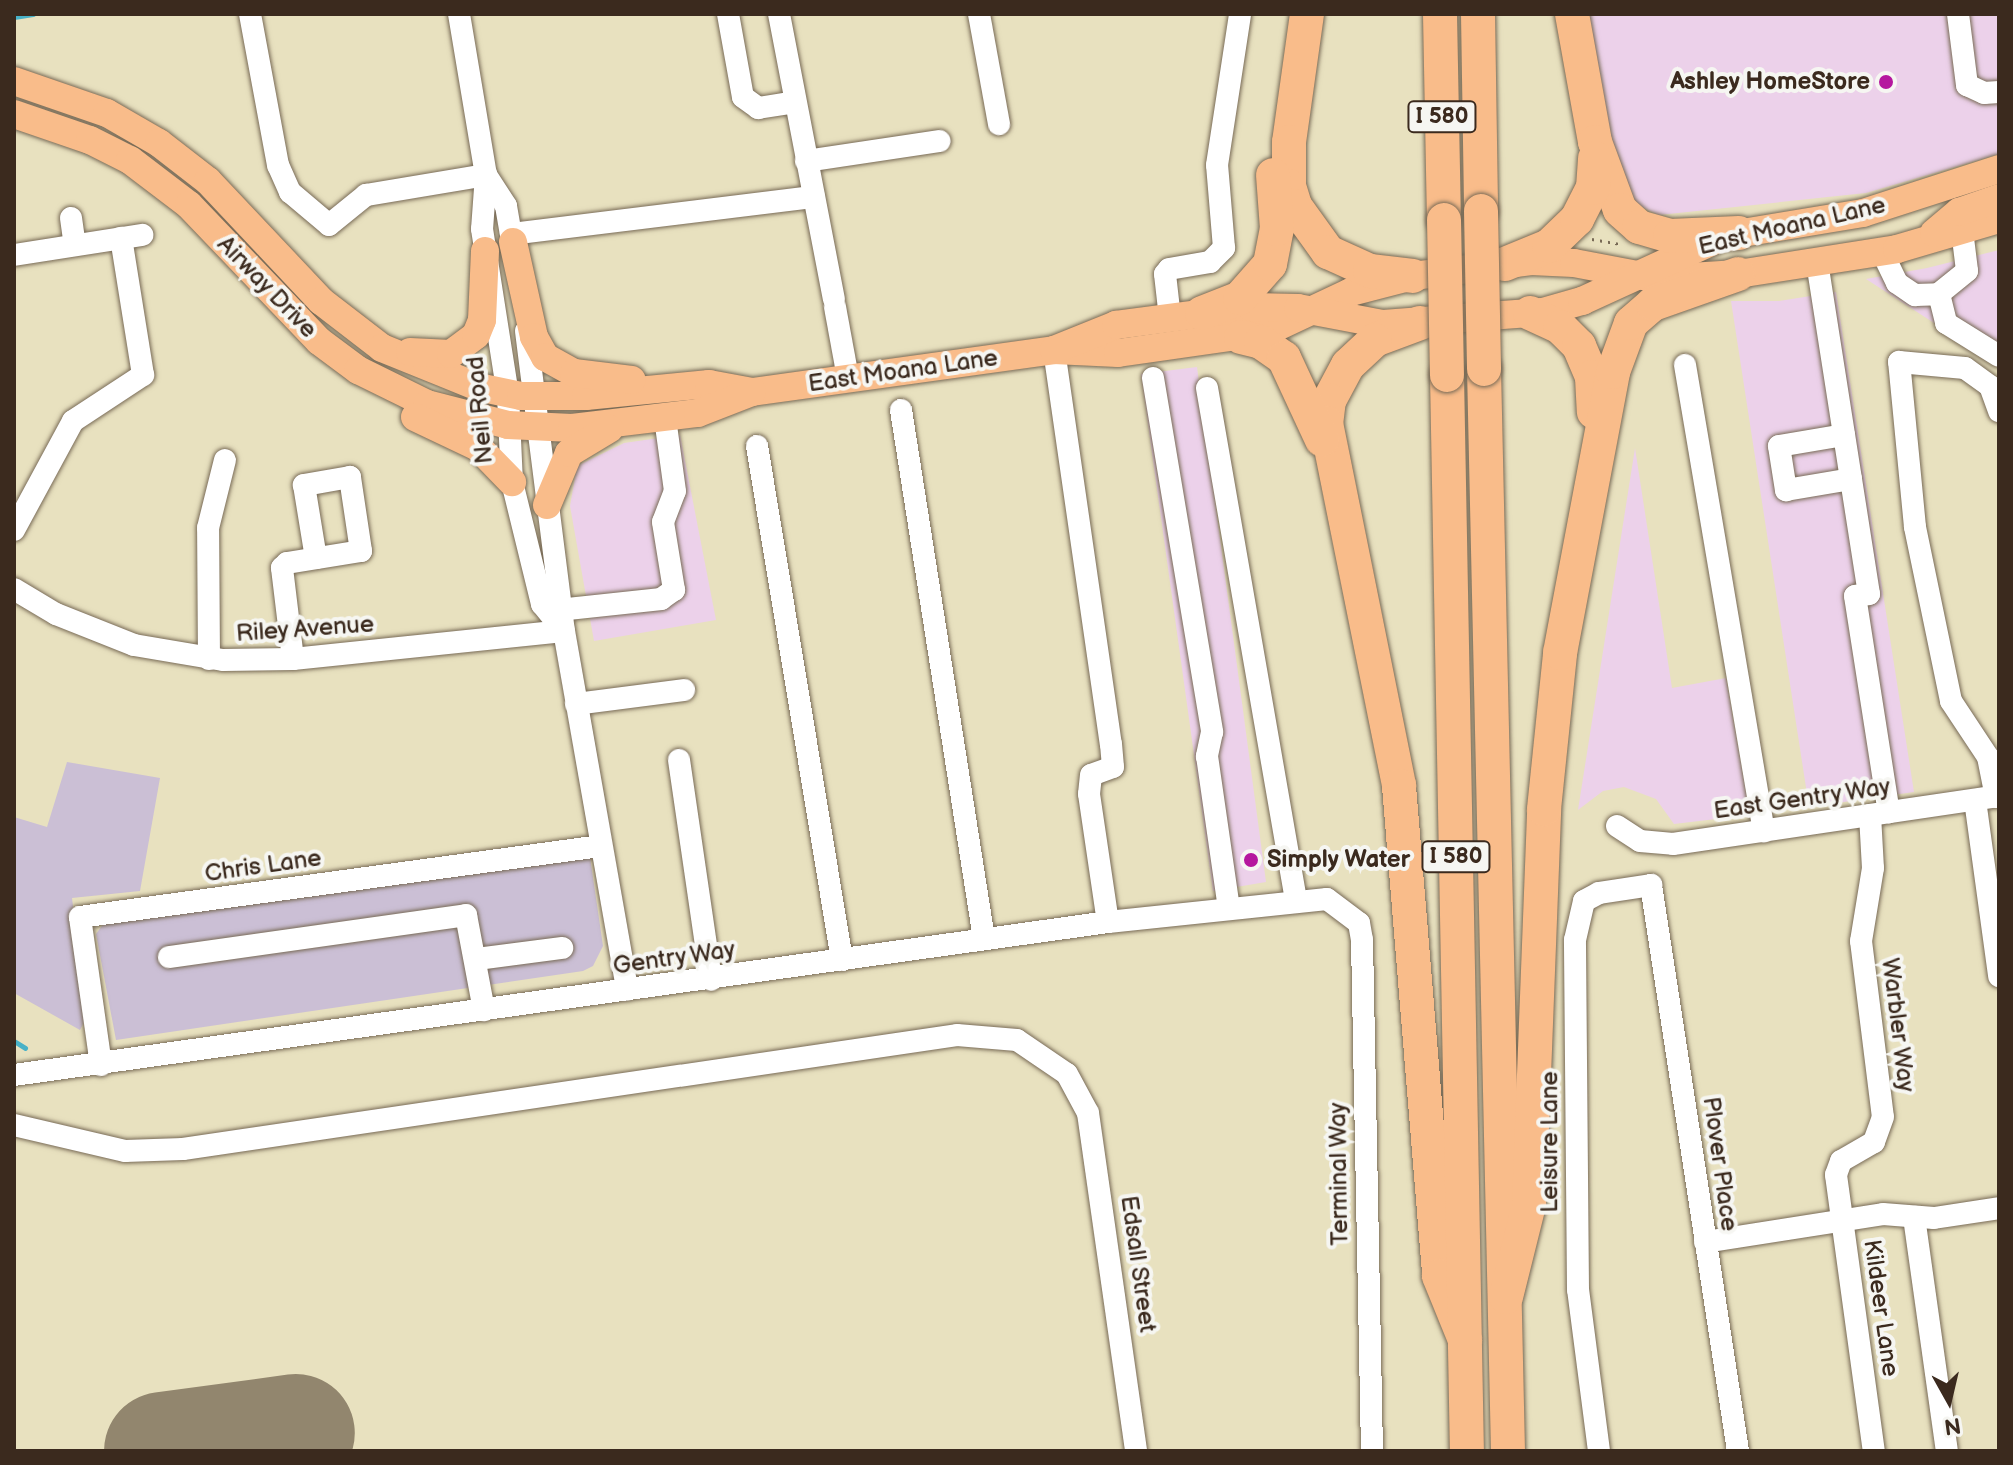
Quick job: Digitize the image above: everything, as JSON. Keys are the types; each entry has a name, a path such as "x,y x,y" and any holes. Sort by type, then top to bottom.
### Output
{"highway":[{"path":"1307,14 1298,74 1289,186 1307,227 1340,259 1370,271 1413,276"},
{"name":"I 580","path":"1440,14 1467,1451"},
{"name":"I 580","path":"1478,14 1508,1451"},
{"path":"1572,14 1595,142 1611,195 1639,227 1670,236 1739,233"},
{"path":"1186,316 1240,298 1270,264 1277,229 1273,153 1298,74"},
{"path":"1505,264 1549,246 1577,219 1593,188 1595,142"},
{"path":"1506,1297 1529,1205 1544,809 1554,709 1571,577 1618,351 1631,323 1669,296 1738,274"},
{"path":"1530,313 1560,327 1586,360 1594,403 1592,484"},
{"path":"1420,323 1375,340 1337,382 1326,423 1399,786 1439,1276 1465,1340"},
{"path":"1241,337 1273,348 1294,370 1332,465"}],"main road":[{"name":"Airway Drive","path":"14,81 107,113 169,150 208,181 321,301 360,334 412,363 522,396"},
{"name":"Airway Drive","path":"14,114 90,140 130,160 189,205 319,341 380,382 447,411 522,426"},
{"name":"East Moana Lane","path":"1054,350 1093,330 1277,305 1362,322 1420,323 1530,313 1582,301 1704,242 1739,233 1863,213 1999,169"},
{"path":"1925,241 1959,212 1999,198"},
{"name":"East Moana Lane","path":"522,426 623,424 722,407 752,392 848,378 1054,350 1100,355 1241,337 1266,332 1368,286 1413,276 1505,264 1574,263 1634,276 1679,280 1882,252 1999,219"},
{"path":"512,238 534,337 551,364 597,377 709,384"},
{"path":"360,334 426,355 460,350 482,320 485,251"},
{"path":"280,303 333,372 378,400 478,447 512,482"},
{"name":"East Moana Lane","path":"522,396 709,384 752,392"},
{"path":"547,505 569,453 623,424"}],"street":[{"path":"250,14 278,165 290,192 329,225 366,195 486,175"},
{"name":"Neil Road","path":"459,14 486,175 485,251 522,396"},
{"path":"728,14 743,97 758,108 794,102"},
{"path":"779,14 848,378"},
{"path":"979,14 999,124"},
{"path":"1186,316 1165,274 1169,269 1210,262 1224,248 1217,165 1240,14"},
{"path":"1958,14 1967,85 1984,93 1999,92"},
{"path":"806,161 940,141"},
{"name":"Neil Road","path":"486,175 502,196 512,238 522,396 522,426 512,482 523,541 558,617"},
{"path":"512,238 814,197"},
{"path":"71,218 75,245"},
{"path":"1882,252 1897,283 1915,295 1939,294 1967,271 1962,230"},
{"path":"14,255 132,237 143,375 73,421 14,530"},
{"path":"1817,262 1869,594 1855,596 1880,814"},
{"path":"1939,294 1946,323 1999,356"},
{"path":"1054,350 1111,744 1113,767 1091,775 1089,794 1108,922"},
{"path":"1999,411 1990,386 1965,368 1899,362 1915,527 1951,701 1988,757 1999,976"},
{"path":"1685,365 1764,831"},
{"path":"1153,378 1212,732 1207,756 1229,908"},
{"path":"1207,388 1296,900"},
{"path":"901,410 984,939"},
{"name":"Riley Avenue","path":"14,589 95,631 209,659 293,659 558,617 670,595 674,590 663,522 675,491 665,418"},
{"name":"Neil Road","path":"522,426 547,505 558,617 627,990"},
{"path":"1844,435 1779,446 1786,490 1851,479"},
{"path":"757,446 842,960"},
{"path":"209,659 208,528 225,460"},
{"path":"293,659 282,568 316,558"},
{"path":"576,704 684,690"},
{"path":"679,760 711,980"},
{"name":"East Gentry Way","path":"1617,826 1640,841 1673,844 1990,798"},
{"name":"Warbler Way","path":"1843,1220 1836,1175 1841,1161 1874,1142 1883,1117 1861,941 1880,814"},
{"name":"Chris Lane","path":"101,1065 80,917 600,846"},
{"name":"Plover Place","path":"1651,885 1738,1451"},
{"name":"Leisure Lane","path":"1599,1451 1578,1290 1575,940 1584,901 1599,893 1651,885"},
{"name":"Gentry Way","path":"14,1075 711,980 1108,922 1296,900 1340,905"},
{"name":"Terminal Way","path":"1340,905 1359,923 1362,940 1372,1451"},
{"path":"169,957 460,914 469,917 484,1010"},
{"path":"477,959 562,948"},
{"name":"Edsall Street","path":"14,1125 125,1151 183,1149 957,1035 1017,1040 1045,1055 1074,1088 1096,1144 1136,1451"},
{"path":"1705,1242 1883,1214 1914,1217 1999,1208"},
{"path":"1914,1217 1947,1451"},
{"name":"Kildeer Lane","path":"1843,1220 1874,1451"}],"path":[{"path":"1583,237 1626,246"}],"shaded area":[{"path":"1585,14 1999,14 1999,154 1866,193 1659,215 1633,203 1614,169"},
{"path":"1999,250 1999,365 1866,279 1927,268"},
{"path":"1836,292 1914,792 1809,807 1731,301 1779,301"},
{"path":"1197,367 1266,882 1213,891 1141,374"},
{"path":"680,435 716,620 594,641 570,506 577,466 624,443"},
{"path":"1635,448 1672,688 1726,678 1750,815 1674,824 1656,799 1624,787 1603,791 1578,810"},
{"path":"67,762 160,778 140,891 72,898 87,1016 80,1030 14,993 14,817 47,827"},
{"path":"590,857 603,946 593,966 583,971 116,1040 96,934 104,923"}],"waterway":[{"path":"14,17 33,14"},
{"path":"14,1041 25,1048"}],"taxiway":[{"path":"253,1439 258,1451"}],"runway":[{"path":"163,1451 296,1433"}],"place":[{"name":"Ashley HomeStore","path":"1886,82"},
{"name":"Simply Water","path":"1251,860"}]}
